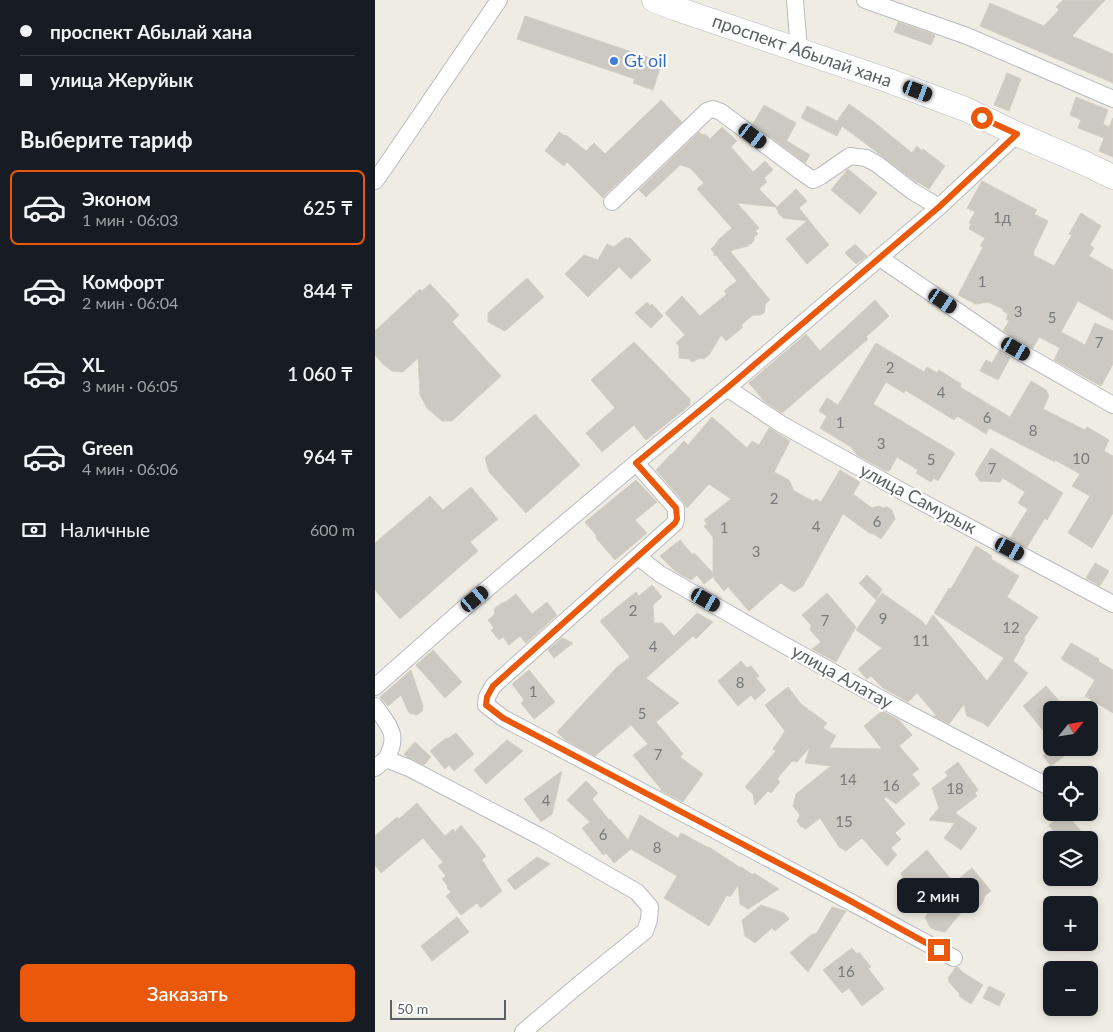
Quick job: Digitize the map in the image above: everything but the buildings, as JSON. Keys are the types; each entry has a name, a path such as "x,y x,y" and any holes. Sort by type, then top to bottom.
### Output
{"main road":[{"name":"проспект Абылай хана","path":"654,0 887,80 956,106 1113,177"}],"street":[{"path":"375,181 380,163 499,0"},
{"path":"795,0 799,50"},
{"path":"865,0 967,36 1113,99"},
{"path":"612,202 707,111 713,109 721,112 813,180 850,156 866,158 939,207"},
{"path":"375,687 462,610 880,258 939,207 1017,134"},
{"path":"880,258 1001,341 1113,405"},
{"name":"улица Самурык","path":"727,388 781,424 1113,604"},
{"path":"636,463 676,508 677,519 675,523 493,686 487,697 486,705 503,718 845,898 954,958"},
{"name":"улица Алатау","path":"638,558 660,574 793,650 1043,784"},
{"path":"375,706 393,736 392,749 380,763"},
{"path":"380,763 409,768 541,837 637,892 651,907 645,930 523,1032"}],"place":[{"name":"Gt oil","path":"614,61"}],"route":[{"path":"939,950 845,898 503,718 486,705 487,697 493,686 675,523 677,519 676,508 636,463 939,207 1017,134 982,118"}]}
